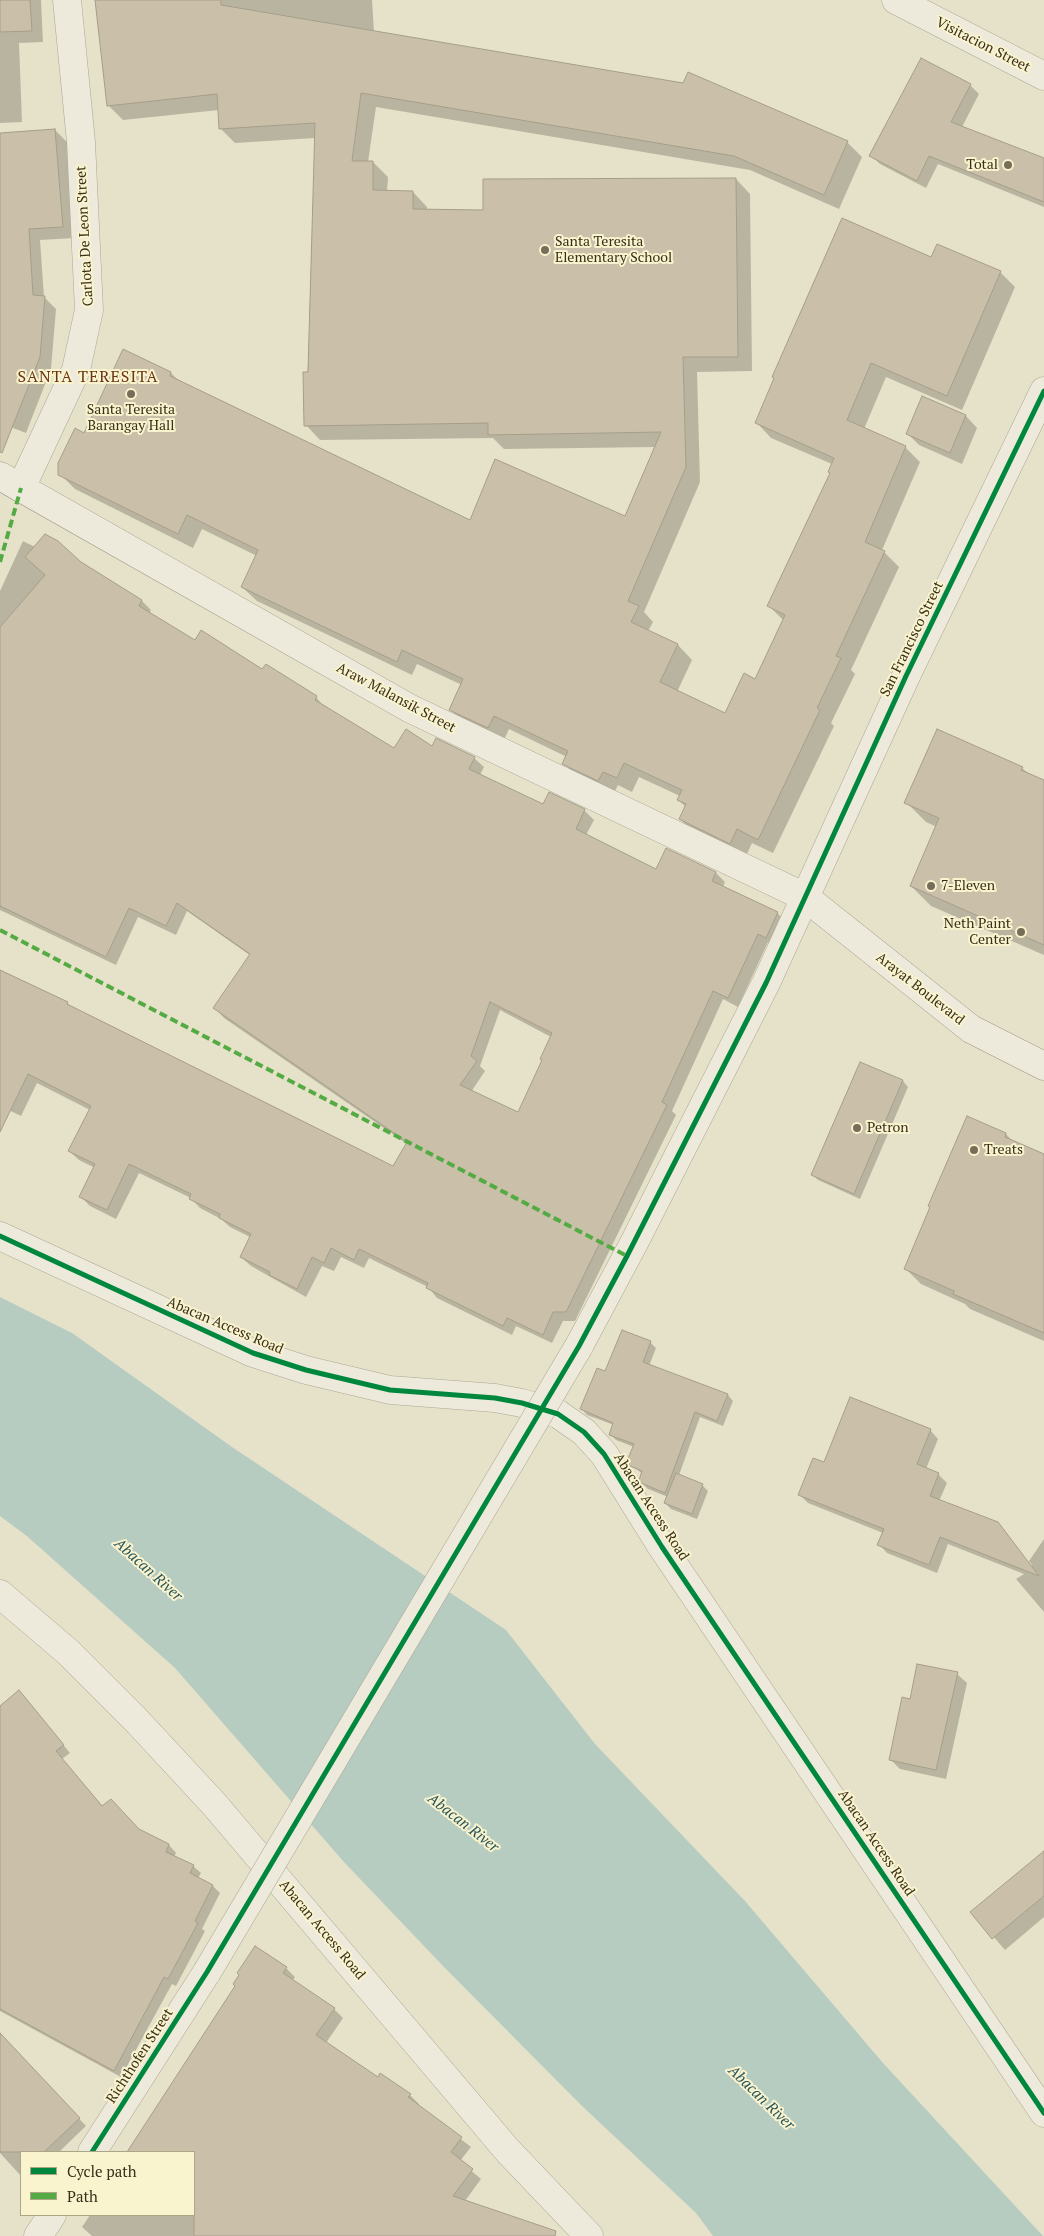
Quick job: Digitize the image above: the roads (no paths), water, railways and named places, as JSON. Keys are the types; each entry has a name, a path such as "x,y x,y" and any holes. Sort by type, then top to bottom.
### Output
{"street":[{"name":"Carlota De Leon Street","path":"11,482 76,370 89,310 81,142 67,0"},
{"name":"Visitacion Street","path":"896,0 1044,76"},
{"name":"San Francisco Street","path":"579,1346 635,1241 761,992 906,676 1044,392"},
{"name":"Araw Malansik Street","path":"11,482 409,708 805,897"},
{"name":"Arayat Boulevard","path":"805,897 971,1029 1044,1066"},
{"name":"Abacan Access Road","path":"0,1236 253,1353 306,1370 390,1390 494,1398 522,1403 558,1414 584,1432 604,1454 668,1555 1044,2113"},
{"name":"Richthofen Street","path":"93,2151 207,1972 579,1346"},
{"name":"Abacan Access Road","path":"0,1594 68,1652 214,1804 496,2137 589,2236"},
{"path":"38,2236 51,2216"}],"water":[{"name":"Abacan River","path":"0,1297 72,1333 232,1447 506,1630 595,1744 745,1901 883,2063 1043,2236 713,2236 696,2213 581,2105 444,1967 343,1861 175,1668 28,1537 0,1516"}],"place":[{"name":"Total","path":"1008,165"},
{"name":"Santa Teresita Elementary School","path":"545,250"},
{"name":"Santa Teresita Barangay Hall","path":"131,394"},
{"name":"7-Eleven","path":"931,886"},
{"name":"Neth Paint Center","path":"1021,932"},
{"name":"Petron","path":"857,1128"},
{"name":"Treats","path":"974,1150"}],"district":[{"name":"SANTA TERESITA","path":"88,377"}]}
